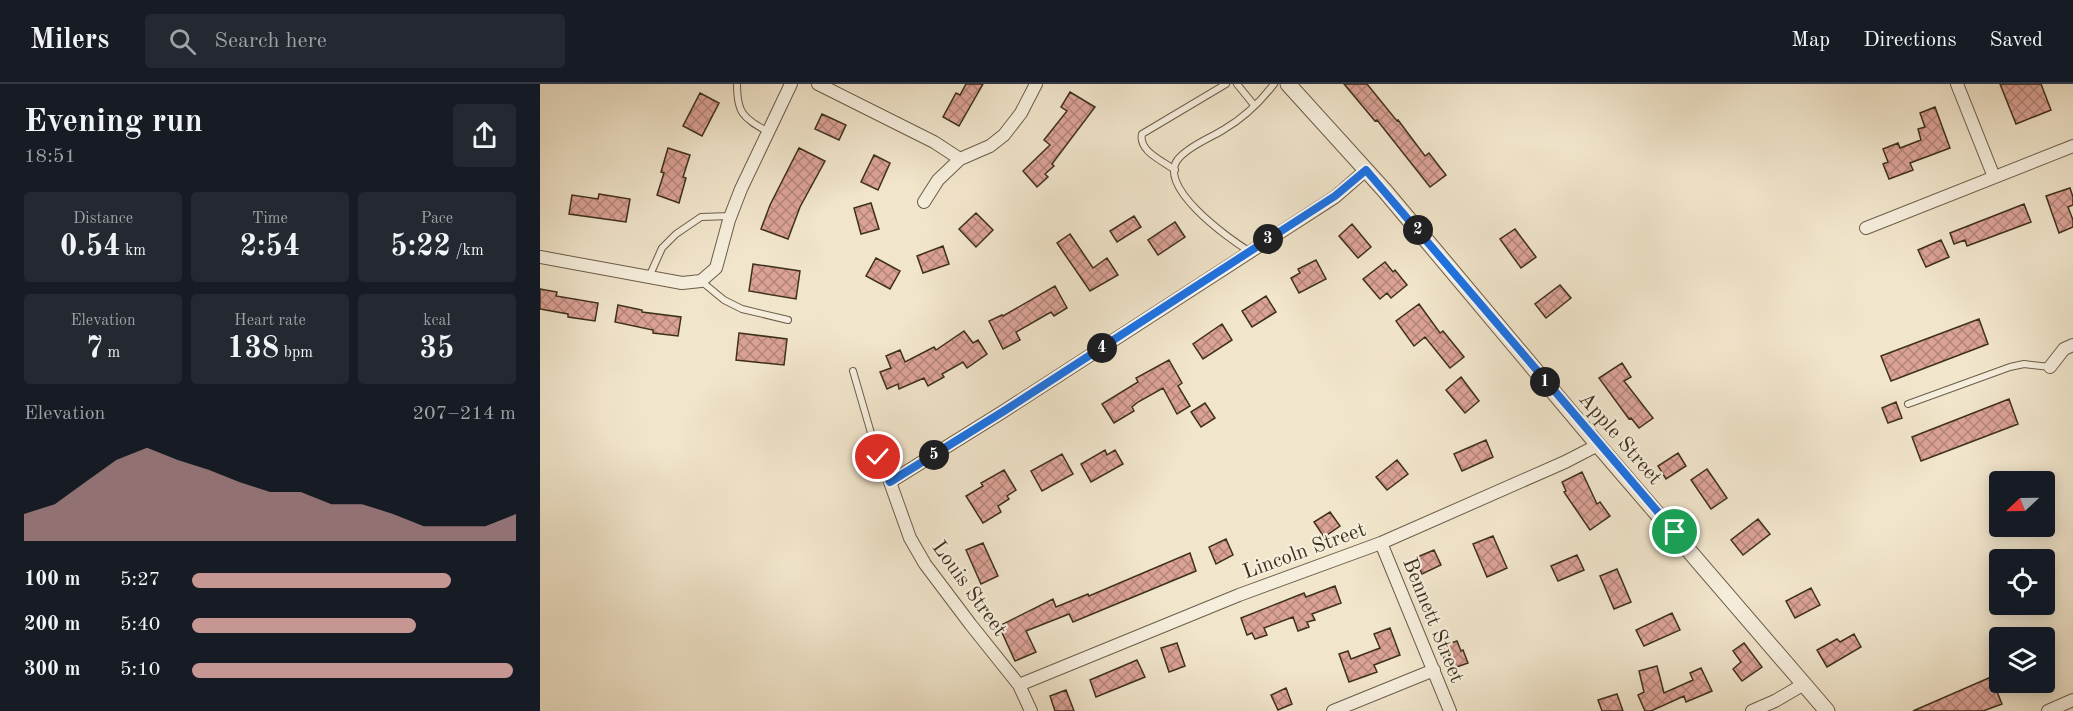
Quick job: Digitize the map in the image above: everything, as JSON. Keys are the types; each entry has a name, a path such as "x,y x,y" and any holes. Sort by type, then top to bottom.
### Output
{"street":[{"path":"540,257 649,277 696,282 716,268 730,216 741,189 791,84"},
{"path":"818,84 934,142 960,159"},
{"path":"924,202 938,180 960,159 990,146 1004,135 1021,113 1036,84"},
{"name":"Apple Street","path":"1288,84 1366,170 1827,711"},
{"path":"1957,84 1994,177"},
{"path":"1866,228 2073,146"},
{"path":"890,482 1053,380 1335,196 1366,170"},
{"path":"2050,367 2064,349 2073,345"},
{"name":"Lincoln Street","path":"1019,685 1239,595 1381,543 1565,462 1598,445"},
{"name":"Louis Street","path":"890,482 910,538 925,564 970,625 1019,685 1030,711"},
{"name":"Bennett Street","path":"1381,543 1450,711"},
{"path":"1333,711 1434,670"},
{"path":"1752,711 1804,684"},
{"path":"2048,711 2073,700"}],"lane":[{"path":"737,84 737,100 746,119 768,132"},
{"path":"1175,170 1143,147 1142,134 1226,84"},
{"path":"1238,84 1254,105"},
{"path":"1249,251 1234,242 1184,197 1176,180 1174,164 1180,156 1227,128 1274,84"},
{"path":"649,277 662,248 676,234 701,217 730,216"},
{"path":"696,282 742,309 788,320"},
{"path":"1908,404 2010,367 2024,364 2050,367"},
{"path":"853,371 878,457 890,482"}],"building":[{"path":"966,84 983,84 959,126 943,117 956,93 960,95"},
{"path":"1344,84 1367,84 1425,156 1429,153 1446,175 1430,187 1377,120 1375,121"},
{"path":"2000,84 2041,84 2051,110 2016,124"},
{"path":"1070,92 1095,107 1052,164 1054,166 1045,174 1048,177 1037,187 1023,171 1050,145 1044,140 1067,111 1061,107"},
{"path":"700,93 719,103 702,136 683,126"},
{"path":"1935,107 1950,148 1910,163 1913,170 1889,179 1883,164 1888,162 1883,149 1898,143 1900,148 1921,140 1918,129 1925,127 1920,113"},
{"path":"822,114 846,125 839,140 815,129"},
{"path":"668,148 690,155 683,177 686,178 679,203 657,195 664,173 661,172"},
{"path":"799,148 825,161 800,207 788,239 761,229 770,205"},
{"path":"874,155 890,163 878,190 861,182"},
{"path":"2070,188 2073,205 2068,207 2073,227 2059,233 2046,196"},
{"path":"599,194 630,199 626,222 569,214 572,195 598,199"},
{"path":"871,203 879,229 861,234 854,208"},
{"path":"2024,204 2031,222 1967,246 1965,240 1954,244 1950,233"},
{"path":"976,213 993,230 976,247 959,229"},
{"path":"1134,216 1141,227 1117,242 1110,231"},
{"path":"1175,222 1185,237 1158,255 1148,240"},
{"path":"1352,224 1371,247 1358,258 1339,236"},
{"path":"1515,229 1536,257 1521,268 1500,239"},
{"path":"1070,234 1093,268 1107,258 1118,275 1090,291 1057,243"},
{"path":"1941,240 1949,257 1926,267 1918,250"},
{"path":"943,246 949,264 923,273 917,256"},
{"path":"876,258 900,271 890,289 866,276"},
{"path":"1316,260 1326,279 1299,293 1291,278 1300,273 1298,269"},
{"path":"1385,262 1407,285 1391,298 1387,293 1380,299 1363,279"},
{"path":"753,264 800,271 796,299 749,291"},
{"path":"1560,285 1571,298 1546,318 1535,304"},
{"path":"1055,286 1067,308 1054,316 1051,312 1016,332 1020,340 1003,349 989,321 1003,316"},
{"path":"540,289 557,292 556,296 598,303 595,321 568,317 568,314 540,309"},
{"path":"1266,296 1276,312 1252,327 1242,311"},
{"path":"1419,304 1440,333 1443,331 1464,357 1450,368 1425,337 1414,346 1396,321"},
{"path":"618,305 642,310 642,312 681,317 678,336 653,333 653,330 615,322"},
{"path":"1979,319 1988,344 1891,381 1881,356"},
{"path":"1222,324 1232,340 1203,359 1193,344"},
{"path":"964,331 973,343 978,340 987,354 967,368 963,362 942,374 944,377 928,386 924,378 899,389 898,384 887,389 880,372 891,368 886,356 900,350 905,362 934,347 936,350"},
{"path":"739,333 787,339 784,365 736,360"},
{"path":"1169,360 1182,383 1178,386 1190,406 1177,414 1163,388 1138,402 1132,407 1134,411 1114,423 1102,404 1138,382 1136,378"},
{"path":"1622,363 1631,377 1624,381 1653,418 1639,428 1631,418 1629,419 1599,378"},
{"path":"1461,377 1479,401 1465,413 1446,390"},
{"path":"2009,399 2018,424 1921,461 1912,437"},
{"path":"1896,402 1902,418 1888,423 1882,408"},
{"path":"1205,403 1215,418 1201,427 1191,412"},
{"path":"1486,440 1493,457 1462,471 1454,454"},
{"path":"1105,450 1107,455 1115,450 1123,464 1091,482 1081,464"},
{"path":"1678,453 1686,466 1666,479 1658,466"},
{"path":"1062,454 1073,474 1042,491 1031,471"},
{"path":"1397,460 1408,474 1387,490 1376,477"},
{"path":"1707,469 1727,498 1711,509 1691,480"},
{"path":"1004,470 1016,490 1007,496 1009,499 998,506 1001,512 983,523 966,496 983,486 981,483"},
{"path":"1582,472 1597,504 1600,502 1610,516 1590,530 1564,492 1566,491 1562,482"},
{"path":"1330,512 1340,526 1324,537 1314,522"},
{"path":"1758,519 1770,534 1743,555 1731,540"},
{"path":"1493,536 1507,568 1487,577 1473,544"},
{"path":"1226,539 1233,555 1216,564 1209,547"},
{"path":"983,543 998,576 981,584 966,550"},
{"path":"1434,550 1441,565 1422,574 1415,558"},
{"path":"1190,553 1196,571 1073,622 1069,614 1026,631 1036,652 1015,661 999,626 1053,599 1056,607 1088,594 1089,596"},
{"path":"1577,555 1584,570 1558,581 1551,566"},
{"path":"1617,569 1631,602 1614,609 1600,576"},
{"path":"1335,586 1341,603 1312,614 1315,620 1307,622 1309,627 1298,631 1293,617 1264,628 1267,635 1255,639 1252,633 1247,635 1241,618 1304,593 1306,597"},
{"path":"1811,588 1820,605 1795,618 1786,601"},
{"path":"1672,613 1680,630 1644,646 1636,630"},
{"path":"1390,628 1400,655 1374,665 1377,672 1349,682 1339,654 1348,651 1351,659 1380,648 1374,634"},
{"path":"1854,634 1861,647 1827,667 1817,650 1837,639 1840,642"},
{"path":"1457,641 1468,663 1448,670 1440,647"},
{"path":"1177,643 1185,666 1169,672 1161,648"},
{"path":"1744,643 1762,667 1742,681 1733,669 1741,662 1733,651"},
{"path":"1137,660 1145,677 1096,697 1090,680"},
{"path":"1657,666 1664,693 1693,680 1690,673 1701,668 1712,691 1686,702 1684,696 1651,711 1645,711 1638,695 1644,692 1639,671"},
{"path":"1989,678 1989,693 1998,693 2002,704 1983,711 1913,711"},
{"path":"1286,688 1292,704 1278,710 1271,695"},
{"path":"1066,690 1074,711 1055,711 1050,696"},
{"path":"1617,694 1623,711 1602,711 1598,700"}],"route":[{"path":"878,457 890,482 1004,411 1335,196 1366,170 1598,445 1675,532"}]}
